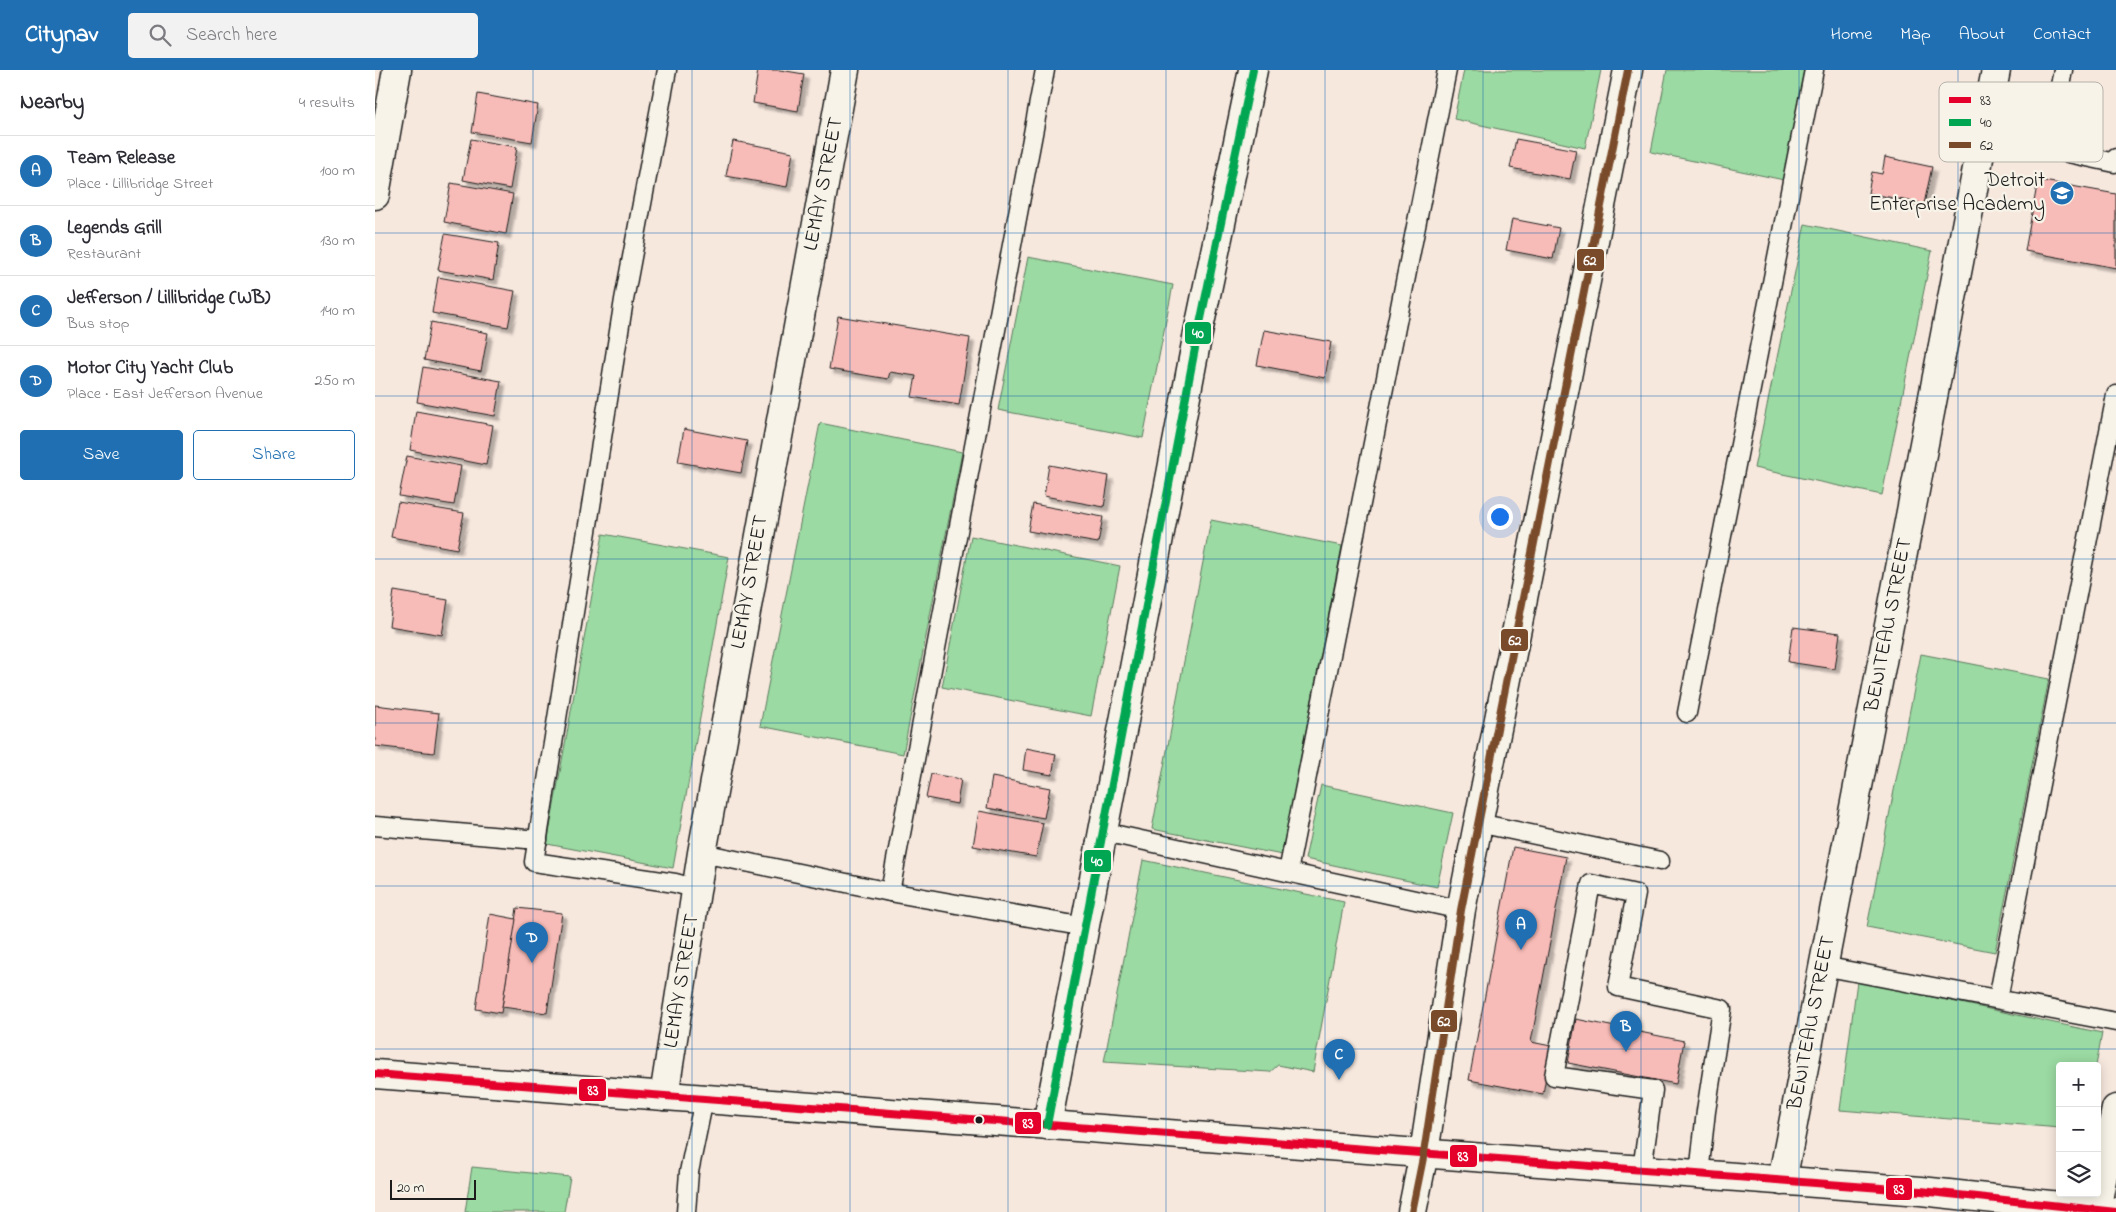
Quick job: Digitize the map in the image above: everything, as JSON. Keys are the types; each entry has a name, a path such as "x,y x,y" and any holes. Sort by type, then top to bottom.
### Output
{"street":[{"path":"375,196 397,70"},
{"name":"LEMAY STREET","path":"664,1096 702,853 845,70"},
{"path":"1047,1125 1197,338 1253,70"},
{"path":"1412,1212 1424,1154 1461,910 1628,70"},
{"name":"BENITEAU STREET","path":"1782,1181 1979,162"},
{"path":"375,1074 1921,1191 2103,1211 2116,1108"}],"lane":[{"path":"667,70 624,300 534,862 675,883 697,889"},
{"path":"891,892 1045,70"},
{"path":"1288,872 1447,70"},
{"path":"1687,713 1814,70"},
{"path":"2103,160 2115,163 2116,158"},
{"path":"1998,999 2116,395"},
{"path":"1478,823 1660,861"},
{"path":"375,826 538,840"},
{"path":"1104,832 1461,910"},
{"path":"702,853 891,892 1085,927"},
{"path":"1642,1170 1653,1090 1554,1076 1591,884 1636,894 1618,987 1722,1009 1706,1111 1699,1174"},
{"path":"1823,966 2116,1022"},
{"path":"686,1212 689,1172 704,1099"}],"green space":[{"path":"1464,70 1601,70 1585,148 1454,119"},
{"path":"1667,70 1804,70 1784,180 1651,152"},
{"path":"1805,224 1932,251 1882,495 1754,468"},
{"path":"1028,257 1173,285 1143,438 998,410"},
{"path":"820,423 962,452 903,754 760,726"},
{"path":"1211,520 1342,546 1282,855 1152,829"},
{"path":"603,534 729,557 673,868 547,844"},
{"path":"971,536 1120,566 1091,716 942,687"},
{"path":"1921,654 2049,679 1995,952 1867,927"},
{"path":"1321,785 1453,813 1437,887 1305,859"},
{"path":"1143,860 1344,902 1313,1072 1278,1065 1270,1072 1104,1062"},
{"path":"1857,981 2102,1033 2097,1062 2056,1062 2056,1128 1840,1110"},
{"path":"472,1167 570,1177 564,1212 465,1212"}],"building":[{"path":"758,70 780,70 804,74 798,111 753,103"},
{"path":"478,94 538,105 532,142 472,132"},
{"path":"471,139 517,147 510,189 463,180"},
{"path":"1516,139 1576,150 1570,179 1510,168"},
{"path":"733,141 793,152 787,187 726,176"},
{"path":"1885,157 1932,167 1924,204 1868,193 1872,172 1882,174"},
{"name":"Detroit Enterprise Academy","path":"2038,180 2116,194 2116,268 2025,251"},
{"path":"451,183 513,194 506,234 444,222"},
{"path":"1512,219 1559,228 1553,259 1506,250"},
{"path":"445,234 499,243 493,280 438,270"},
{"path":"438,277 515,291 508,327 432,313"},
{"path":"838,316 970,338 959,405 912,397 916,376 890,372 888,379 829,369"},
{"path":"431,322 488,333 481,371 424,360"},
{"path":"1264,330 1331,342 1325,378 1257,365"},
{"path":"423,367 501,381 495,416 417,402"},
{"path":"416,411 493,425 486,465 410,450"},
{"path":"684,429 747,441 741,473 678,462"},
{"path":"407,456 461,466 454,505 399,496"},
{"path":"1049,465 1109,476 1104,507 1044,496"},
{"path":"398,502 464,513 457,549 391,537"},
{"path":"1033,504 1103,517 1098,543 1028,531"},
{"path":"394,591 448,600 442,635 389,626"},
{"path":"1793,627 1840,633 1835,669 1788,662"},
{"path":"375,705 439,713 434,753 375,746"},
{"path":"1026,748 1056,754 1052,775 1023,770"},
{"path":"931,774 961,779 957,804 926,798"},
{"path":"992,777 1050,788 1044,818 987,808"},
{"path":"979,811 1043,823 1036,857 973,846"},
{"path":"1513,847 1566,857 1531,1042 1551,1046 1543,1094 1469,1080"},
{"path":"517,908 562,913 547,1013 502,1007"},
{"path":"490,914 516,919 501,1013 476,1009"},
{"path":"1576,1019 1684,1041 1676,1084 1568,1063"}],"transit line":[{"name":"40","path":"1047,1125 1197,338 1253,70"},
{"name":"62","path":"1412,1212 1424,1153 1461,910 1628,70"},
{"name":"83","path":"375,1074 1921,1191 2116,1212"}],"place":[{"name":"Detroit Enterprise Academy","path":"2062,193"},
{"name":"Team Release","path":"1521,950"},
{"name":"Motor City Yacht Club","path":"532,963"},
{"name":"Legends Grill","path":"1626,1052"},
{"name":"Jefferson / Lillibridge (WB)","path":"1339,1080"}]}
